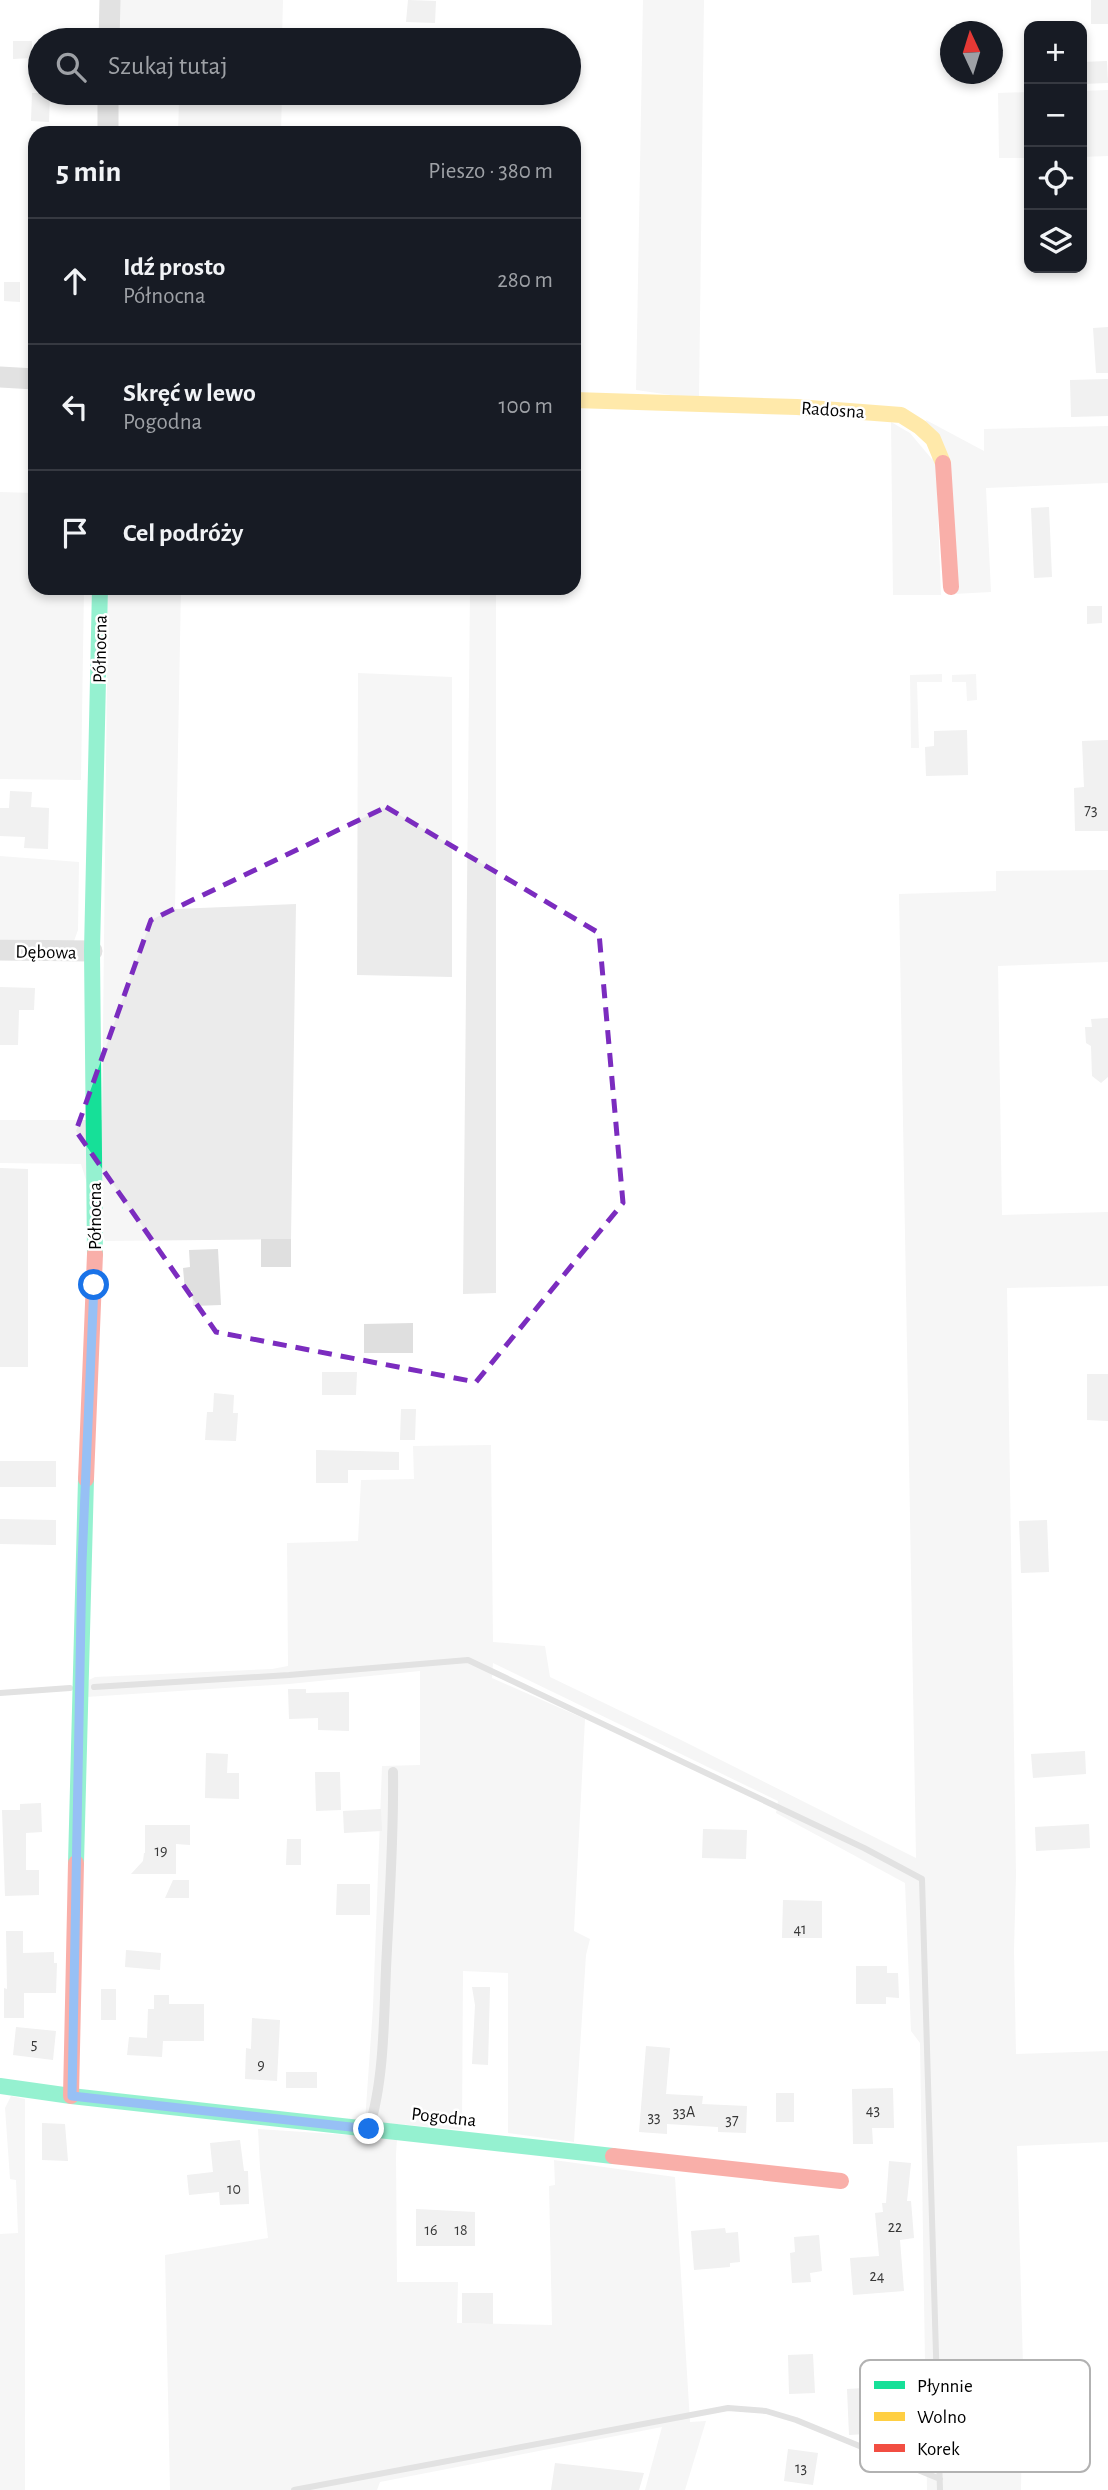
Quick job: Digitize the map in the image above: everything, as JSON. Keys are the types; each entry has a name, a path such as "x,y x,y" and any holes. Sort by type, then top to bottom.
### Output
{"street":[{"path":"109,28 110,0"},
{"path":"108,105 108,126"},
{"path":"0,377 28,379"},
{"name":"Radosna","path":"581,400 797,407 901,415 933,439 943,460 951,587"},
{"name":"Północna","path":"72,2096 82,1562 94,1285 92,951 100,595"},
{"name":"Dębowa","path":"0,950 92,951"},
{"name":"Pogodna","path":"0,2086 841,2181"}],"lane":[{"path":"369,2129 376,2107 384,2010 394,1812 393,1772"}],"highlighted area":[{"path":"386,807 599,933 623,1203 476,1382 216,1332 76,1131 151,920"}],"shaded area":[{"path":"119,0 283,0 282,28 119,28"},
{"path":"643,0 704,0 699,399 636,390"},
{"path":"1108,90 1108,156 1087,157 1087,91"},
{"path":"1024,92 1024,158 999,158 998,93"},
{"path":"179,105 282,105 281,126 178,126"},
{"path":"926,420 984,451 984,429 1108,426 1108,483 986,488 991,592 954,594"},
{"path":"891,422 910,433 936,464 941,595 893,595"},
{"path":"0,492 28,493 28,595 84,595 81,780 0,779"},
{"path":"108,595 181,595 175,909 296,904 291,1239 105,1241 81,1164 0,1163 0,1120 102,1120"},
{"path":"470,595 496,595 496,1293 463,1294"},
{"path":"358,673 452,677 452,977 357,975"},
{"path":"942,674 942,682 917,682 919,748 911,748 910,675"},
{"path":"976,674 977,700 967,701 966,682 952,682 952,675"},
{"path":"0,856 79,862 78,930 74,941 0,939"},
{"path":"1108,870 1108,962 998,966 1002,1215 1108,1212 1108,1286 1007,1288 1016,1875 1016,2054 1108,2051 1108,2142 1017,2146 1023,2360 925,2360 920,2043 911,2031 905,1883 776,1813 778,1801 493,1663 492,1678 585,1719 574,1931 590,1939 586,1955 574,2142 508,2133 508,1973 463,1971 462,2130 398,2124 397,2282 458,2282 457,2323 552,2325 549,2186 555,2185 554,2160 675,2177 690,2422 706,2421 685,2490 645,2490 662,2427 380,2482 377,2490 170,2490 165,2255 268,2238 258,2129 364,2136 373,2007 382,1766 420,1765 420,1671 289,1684 86,1697 89,1680 95,1677 288,1666 287,1543 358,1541 361,1480 414,1479 413,1446 491,1445 493,1642 545,1646 550,1677 916,1858 899,894 996,891 996,871"},
{"path":"11,2096 25,2099 25,2490 0,2490 0,2234 18,2233 16,2180 10,2179 5,2108"},
{"path":"927,2472 1021,2472 1021,2490 927,2490"}],"building":[{"path":"408,0 436,1 435,23 406,22"},
{"path":"1091,0 1108,0 1108,24 1091,24"},
{"path":"13,41 28,41 28,58 13,59"},
{"path":"1107,61 1108,83 1087,84 1087,62"},
{"path":"32,105 50,105 49,122 31,121"},
{"path":"4,282 20,282 20,302 4,301"},
{"path":"1108,327 1108,373 1096,373 1093,328"},
{"path":"1108,379 1108,416 1071,417 1070,380"},
{"path":"1049,507 1052,577 1034,578 1031,508"},
{"path":"1087,606 1102,606 1102,623 1087,624"},
{"path":"967,730 968,775 926,776 925,747 934,746 934,731"},
{"path":"1108,740 1108,831 1075,831 1074,788 1084,787 1082,741"},
{"path":"10,791 32,792 31,807 49,808 48,849 24,848 25,837 0,836 0,808 9,808"},
{"path":"0,987 35,988 34,1010 19,1010 18,1045 0,1045"},
{"path":"1108,1018 1108,1077 1101,1083 1092,1076 1091,1046 1086,1043 1085,1027 1092,1027 1091,1019"},
{"path":"0,1168 28,1169 28,1367 0,1367"},
{"path":"261,1239 291,1239 291,1267 261,1267"},
{"path":"218,1249 221,1305 193,1306 192,1291 185,1291 183,1268 190,1267 189,1250"},
{"path":"413,1323 413,1353 364,1353 364,1324"},
{"path":"322,1372 357,1372 356,1395 322,1395"},
{"path":"1087,1374 1108,1374 1108,1421 1087,1420"},
{"path":"214,1393 234,1395 233,1413 238,1413 236,1441 205,1440 207,1412 213,1412"},
{"path":"401,1409 416,1409 415,1440 400,1440"},
{"path":"316,1450 399,1452 399,1470 348,1470 348,1483 316,1483"},
{"path":"0,1461 56,1461 56,1487 0,1487"},
{"path":"0,1519 56,1520 56,1545 0,1544"},
{"path":"1047,1520 1049,1572 1021,1573 1019,1521"},
{"path":"288,1689 306,1689 306,1693 349,1692 349,1731 318,1730 318,1718 289,1719"},
{"path":"1085,1751 1086,1774 1033,1778 1031,1754"},
{"path":"206,1753 228,1754 227,1773 239,1773 239,1799 205,1798"},
{"path":"315,1772 340,1772 341,1810 316,1811"},
{"path":"41,1803 42,1832 26,1833 26,1870 39,1870 39,1895 5,1896 2,1810 20,1810 20,1804"},
{"path":"381,1809 382,1831 344,1833 343,1811"},
{"path":"1089,1824 1090,1848 1036,1851 1035,1827"},
{"path":"145,1825 190,1825 190,1845 176,1844 176,1874 131,1874 143,1861"},
{"path":"703,1829 747,1830 746,1859 702,1858"},
{"path":"287,1839 301,1839 301,1865 286,1865"},
{"path":"173,1880 189,1880 189,1898 165,1898"},
{"path":"337,1884 370,1884 370,1915 336,1915"},
{"path":"783,1900 822,1901 822,1938 782,1938"},
{"path":"6,1931 23,1931 23,1953 54,1952 54,1963 57,1963 56,1993 24,1993 24,2018 4,2018 4,1988 7,1989"},
{"path":"126,1950 161,1953 160,1970 125,1967"},
{"path":"856,1966 887,1966 887,1973 898,1973 899,1998 886,1997 886,2004 856,2004"},
{"path":"472,1987 490,1987 488,2065 472,2064 475,2005"},
{"path":"101,1989 116,1989 116,2020 101,2020"},
{"path":"154,1995 169,1995 169,2004 204,2004 204,2041 163,2041 162,2057 127,2055 129,2037 147,2038 148,2009 154,2009"},
{"path":"252,2018 280,2020 277,2081 245,2079 246,2048 251,2049"},
{"path":"16,2027 56,2031 53,2060 13,2055"},
{"path":"646,2046 670,2048 666,2094 703,2096 702,2104 747,2106 746,2133 718,2132 718,2127 667,2124 667,2134 639,2132"},
{"path":"286,2072 317,2072 317,2088 286,2088"},
{"path":"893,2088 894,2128 872,2128 873,2144 853,2144 852,2089"},
{"path":"776,2093 794,2093 794,2122 776,2122"},
{"path":"42,2123 65,2124 68,2161 42,2160"},
{"path":"240,2140 244,2171 248,2171 249,2204 220,2205 219,2192 189,2195 187,2175 213,2172 210,2143"},
{"path":"889,2161 911,2163 907,2201 911,2201 914,2238 900,2240 904,2291 853,2295 850,2258 879,2256 875,2213 883,2212 882,2203 886,2203"},
{"path":"416,2209 475,2212 475,2246 416,2246"},
{"path":"725,2228 726,2233 738,2232 740,2262 730,2263 730,2267 694,2270 691,2231"},
{"path":"819,2235 822,2271 810,2273 811,2282 792,2283 790,2253 795,2252 794,2237"},
{"path":"462,2293 493,2293 493,2324 462,2323"},
{"path":"813,2354 815,2393 789,2394 788,2355"},
{"path":"860,2388 860,2434 849,2435 847,2389"},
{"path":"788,2449 818,2453 813,2485 784,2481"},
{"path":"555,2463 644,2473 639,2490 551,2490"}],"waterway":[{"path":"94,1687 468,1660 864,1848 922,1879 936,2360"},
{"path":"0,1693 70,1688"},
{"path":"294,2490 728,2408 766,2411 860,2446"},
{"path":"923,2472 940,2479"},
{"path":"939,2472 940,2490"}],"traffic: fast":[{"path":"95,1254 92,951 100,595"},
{"path":"76,1863 86,1479"},
{"path":"0,2086 613,2156"}],"traffic: slow":[{"path":"581,400 797,407 901,415 933,439 943,463"}],"traffic: jam":[{"path":"943,463 951,587"},
{"path":"86,1479 95,1254"},
{"path":"71,2096 76,1863"},
{"path":"613,2156 841,2181"}],"route":[{"path":"94,1285 82,1562 72,2096 369,2129"}]}
